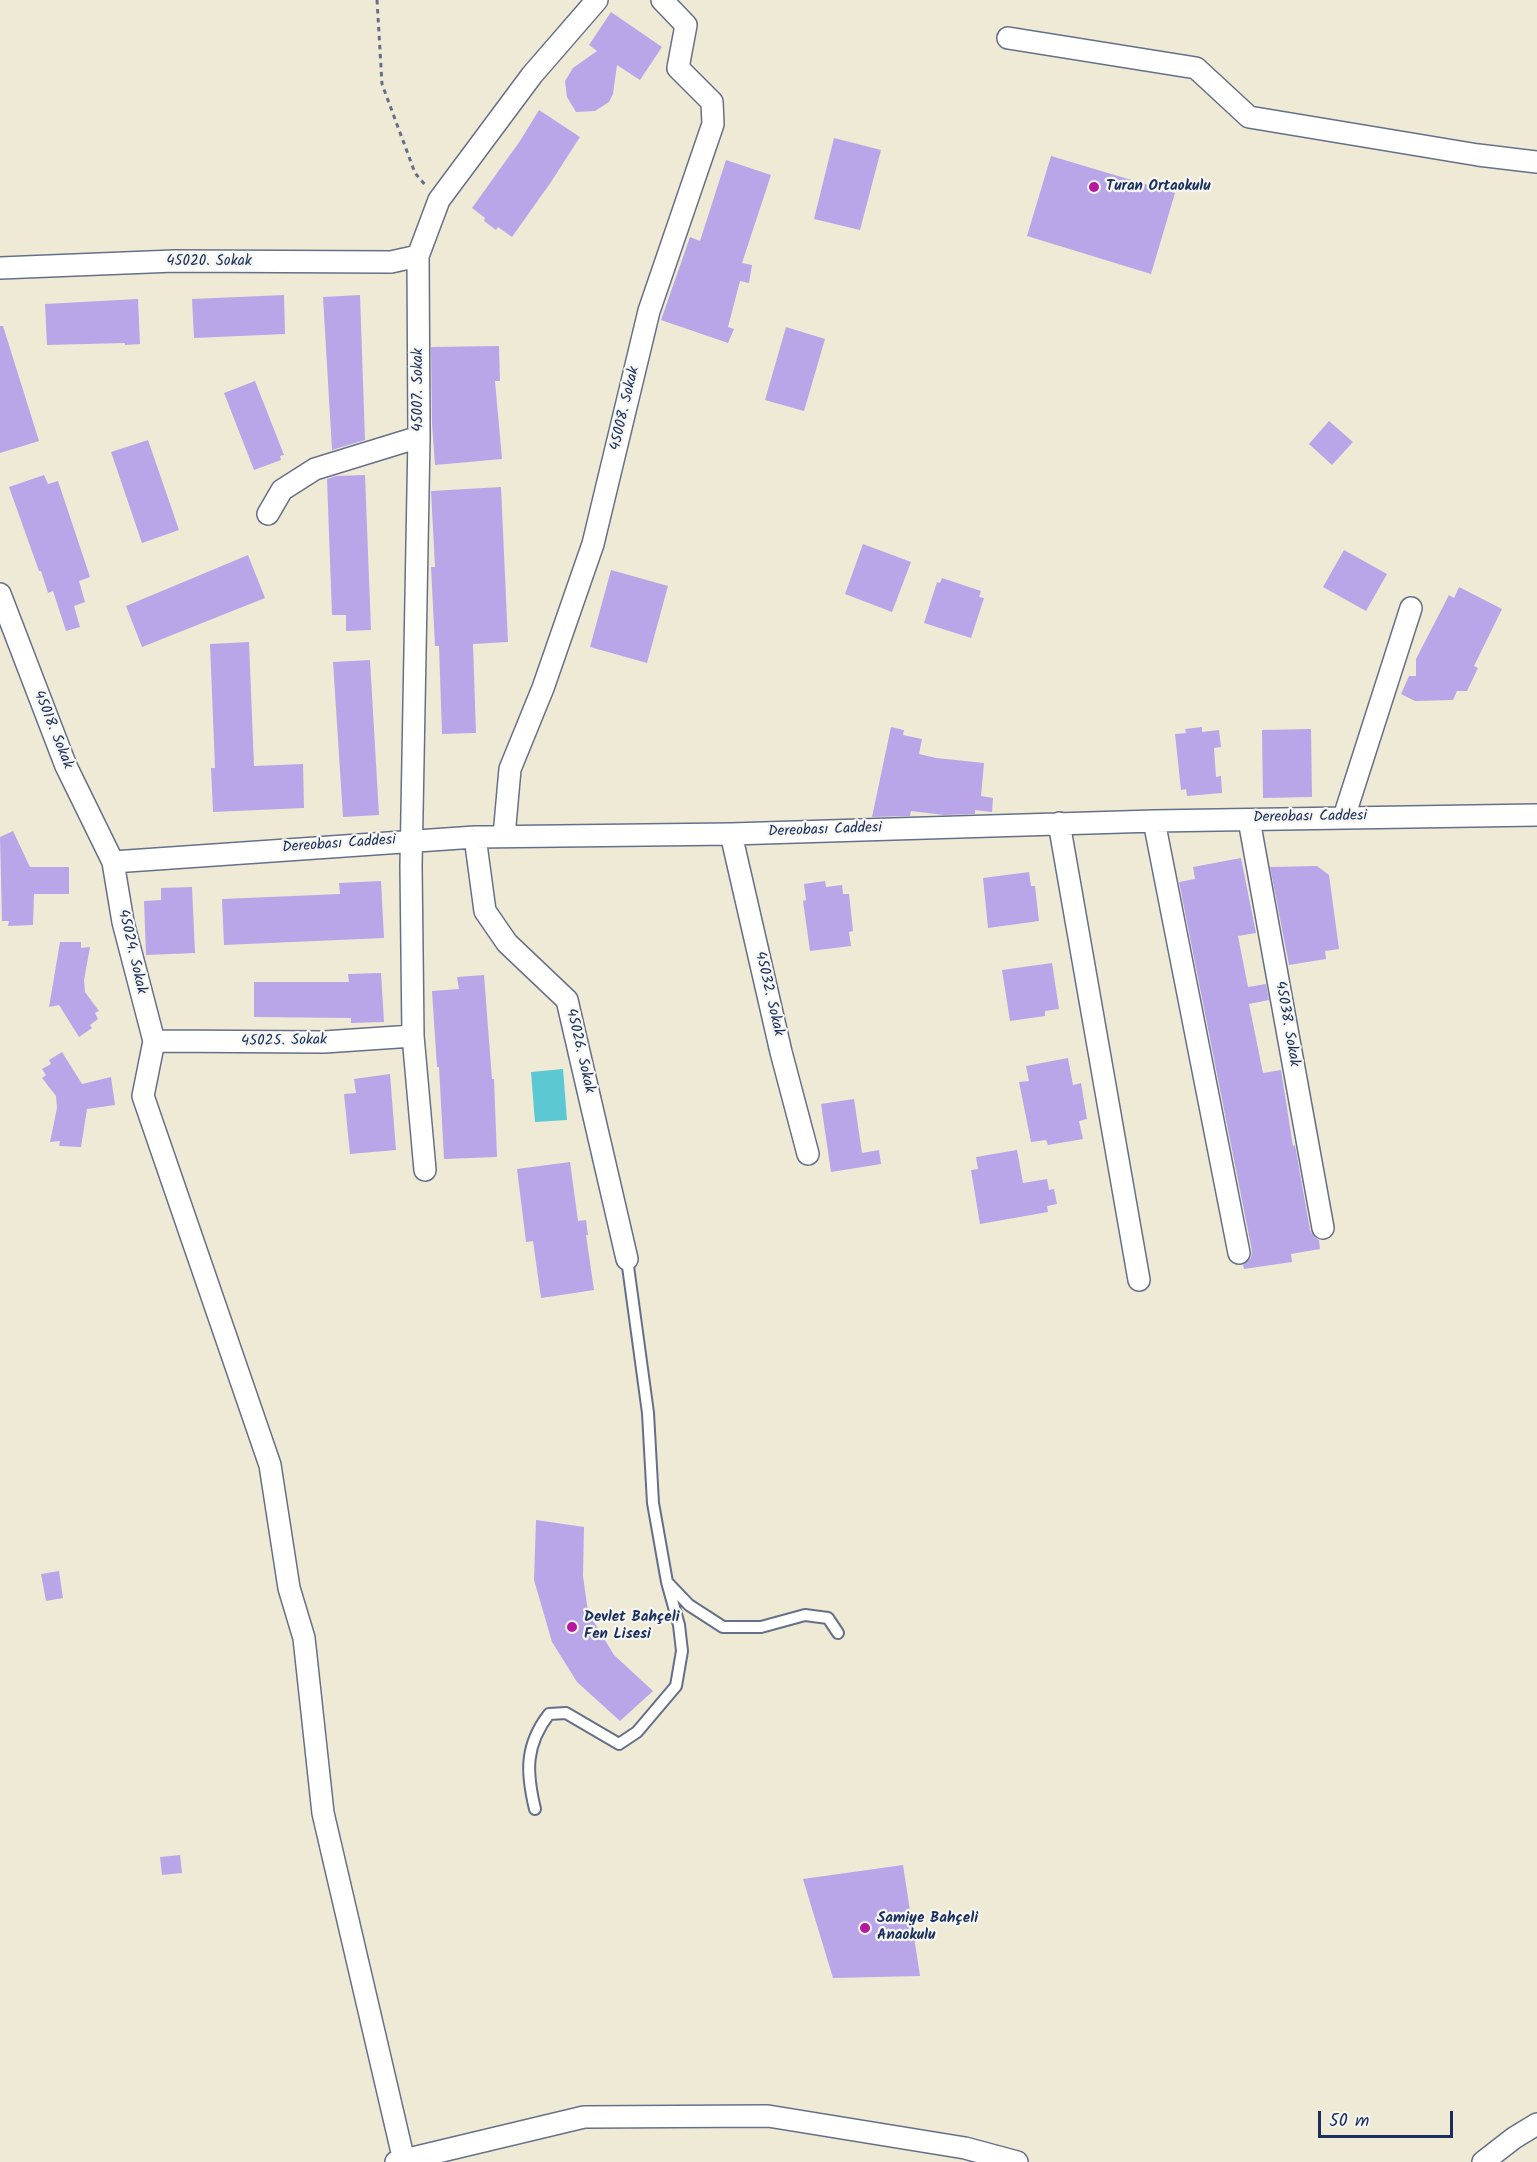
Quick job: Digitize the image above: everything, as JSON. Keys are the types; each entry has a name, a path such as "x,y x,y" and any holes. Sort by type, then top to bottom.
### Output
{"street":[{"name":"45007. Sokak","path":"413,840 419,437 418,256 439,200 532,75 597,0"},
{"name":"45008. Sokak","path":"504,836 510,770 543,688 593,544 649,311 713,124 712,102 678,68 686,25 662,0"},
{"path":"1008,38 1196,68 1248,117 1478,156 1537,162"},
{"name":"45020. Sokak","path":"0,268 174,261 391,262 418,256"},
{"path":"268,514 282,490 315,470 419,437"},
{"name":"45018. Sokak","path":"0,594 66,766 113,862"},
{"path":"1344,817 1411,608"},
{"name":"Dereobası Caddesi","path":"113,862 413,840 504,836 731,834 1154,820 1537,815"},
{"path":"1154,820 1239,1253"},
{"name":"45038. Sokak","path":"1249,820 1323,1228"},
{"path":"1059,824 1140,1280"},
{"name":"45032. Sokak","path":"731,834 781,1052 808,1154"},
{"name":"45026. Sokak","path":"475,837 485,911 507,943 567,1000 627,1259"},
{"path":"413,840 414,1036 424,1170"},
{"name":"45024. Sokak","path":"113,862 123,922 154,1041"},
{"name":"45025. Sokak","path":"154,1041 324,1042 414,1036"},
{"path":"154,1041 142,1096 270,1465 289,1588 304,1638 322,1813 400,2161 584,2117 768,2116 964,2148 1017,2162"},
{"path":"1483,2162 1537,2124"}],"lane":[{"path":"535,1809 529,1783 531,1745 538,1729 549,1714 566,1713 619,1744 637,1732 676,1686 682,1651 679,1625 667,1582 653,1503 648,1413 627,1259"},
{"path":"667,1582 689,1605 723,1627 761,1627 805,1615 828,1618 838,1633"}],"path":[{"path":"377,0 382,84 416,173 439,200"}],"water":[{"path":"563,1069 567,1120 535,1122 531,1072"}],"building":[{"path":"611,12 662,47 640,80 617,65 613,94 609,102 595,111 576,112 567,97 565,81 573,68 597,51 589,45"},
{"path":"539,110 580,137 512,237 498,227 496,230 472,208 520,141"},
{"path":"834,138 881,150 860,230 814,219"},
{"name":"Turan Ortaokulu","path":"1051,156 1175,193 1151,274 1027,236"},
{"path":"726,160 771,175 742,263 752,265 749,283 740,281 728,327 734,329 728,343 661,320 690,237 700,241"},
{"path":"284,295 285,334 194,338 192,299"},
{"path":"360,295 365,440 332,450 323,297"},
{"path":"138,299 140,344 47,345 45,304"},
{"path":"0,326 3,326 39,441 0,453"},
{"path":"786,327 825,339 804,411 765,400"},
{"path":"499,346 500,381 495,381 502,459 435,465 431,347"},
{"path":"255,381 284,455 280,456 281,460 254,470 224,393"},
{"path":"1329,421 1353,442 1332,465 1309,444"},
{"path":"148,440 179,530 142,543 111,452"},
{"path":"44,475 48,484 58,481 90,577 79,581 85,602 74,606 80,627 66,631 53,591 48,593 41,571 39,571 9,487"},
{"path":"365,475 371,630 346,631 346,615 332,615 327,479 336,476"},
{"path":"501,487 508,642 473,644 476,733 442,734 439,646 435,646 431,567 435,567 431,491"},
{"path":"863,544 911,562 892,612 845,594"},
{"path":"1344,550 1387,574 1366,611 1323,587"},
{"path":"248,555 265,598 142,647 126,606"},
{"path":"611,570 668,586 647,663 590,647"},
{"path":"942,578 981,591 979,597 984,598 971,638 924,623 937,582 940,583"},
{"path":"1459,587 1502,609 1474,666 1478,668 1467,691 1457,691 1453,700 1415,701 1401,694 1409,676 1416,676 1416,659 1449,595 1454,598"},
{"path":"249,642 254,766 303,764 304,808 213,812 211,768 215,768 210,644"},
{"path":"370,660 379,815 343,817 333,662"},
{"path":"891,727 904,730 903,735 922,739 919,754 984,763 981,796 993,798 992,812 975,810 975,814 944,815 911,811 910,816 872,817"},
{"path":"1202,727 1202,732 1219,730 1221,747 1214,748 1216,777 1221,776 1222,793 1187,796 1186,789 1181,790 1175,734 1186,733 1185,729"},
{"path":"1311,729 1312,797 1263,798 1262,730"},
{"path":"13,831 30,867 69,867 69,894 34,894 33,925 8,926 9,921 2,921 0,837"},
{"path":"1241,858 1256,933 1238,936 1248,987 1266,984 1269,1000 1249,1004 1263,1073 1281,1070 1310,1230 1319,1240 1320,1249 1291,1254 1292,1262 1244,1269 1243,1265 1251,1258 1252,1251 1179,882 1195,879 1193,867"},
{"path":"1317,866 1329,875 1339,949 1325,951 1326,959 1289,965 1270,867"},
{"path":"1029,872 1031,886 1035,886 1039,921 988,928 983,878"},
{"path":"381,881 384,938 224,945 222,899 340,894 339,883"},
{"path":"825,881 826,887 842,885 843,894 849,894 853,931 849,932 851,946 810,951 803,901 806,900 804,884"},
{"path":"192,887 195,953 146,955 144,901 161,900 161,888"},
{"path":"60,942 81,942 81,948 90,947 84,980 85,992 99,1011 95,1013 98,1019 90,1025 92,1028 79,1037 59,1005 49,1007"},
{"path":"1052,963 1059,1009 1045,1011 1045,1016 1010,1021 1002,970"},
{"path":"381,973 384,1022 351,1023 351,1018 254,1017 254,982 349,982 348,974"},
{"path":"484,975 492,1079 494,1079 497,1157 444,1159 432,991 459,989 457,977"},
{"path":"62,1052 82,1084 111,1077 115,1105 87,1109 81,1147 59,1146 60,1141 50,1142 57,1108 56,1096 42,1078 46,1075 42,1069 51,1064 49,1060"},
{"path":"1068,1058 1073,1085 1081,1083 1087,1119 1079,1121 1083,1139 1048,1145 1046,1140 1031,1142 1019,1082 1029,1081 1026,1066"},
{"path":"390,1074 396,1150 350,1154 344,1094 356,1093 354,1079"},
{"path":"854,1099 862,1153 879,1150 881,1164 831,1172 821,1104"},
{"path":"1017,1150 1023,1183 1047,1179 1049,1190 1054,1189 1057,1204 1047,1206 1048,1212 980,1224 971,1170 978,1169 976,1157"},
{"path":"570,1162 578,1221 586,1220 594,1290 541,1298 533,1241 526,1242 517,1169"},
{"name":"Devlet Bahçeli Fen Lisesi","path":"536,1520 584,1527 583,1576 588,1612 614,1655 653,1691 620,1721 577,1682 552,1642 534,1580"},
{"path":"59,1571 63,1598 46,1601 41,1574"},
{"path":"180,1855 182,1873 162,1875 160,1857"},
{"name":"Samiye Bahçeli Anaokulu","path":"903,1865 920,1976 833,1978 803,1879"}],"place":[{"name":"Turan Ortaokulu","path":"1094,187"},
{"name":"Devlet Bahçeli Fen Lisesi","path":"572,1627"},
{"name":"Samiye Bahçeli Anaokulu","path":"865,1928"}]}
